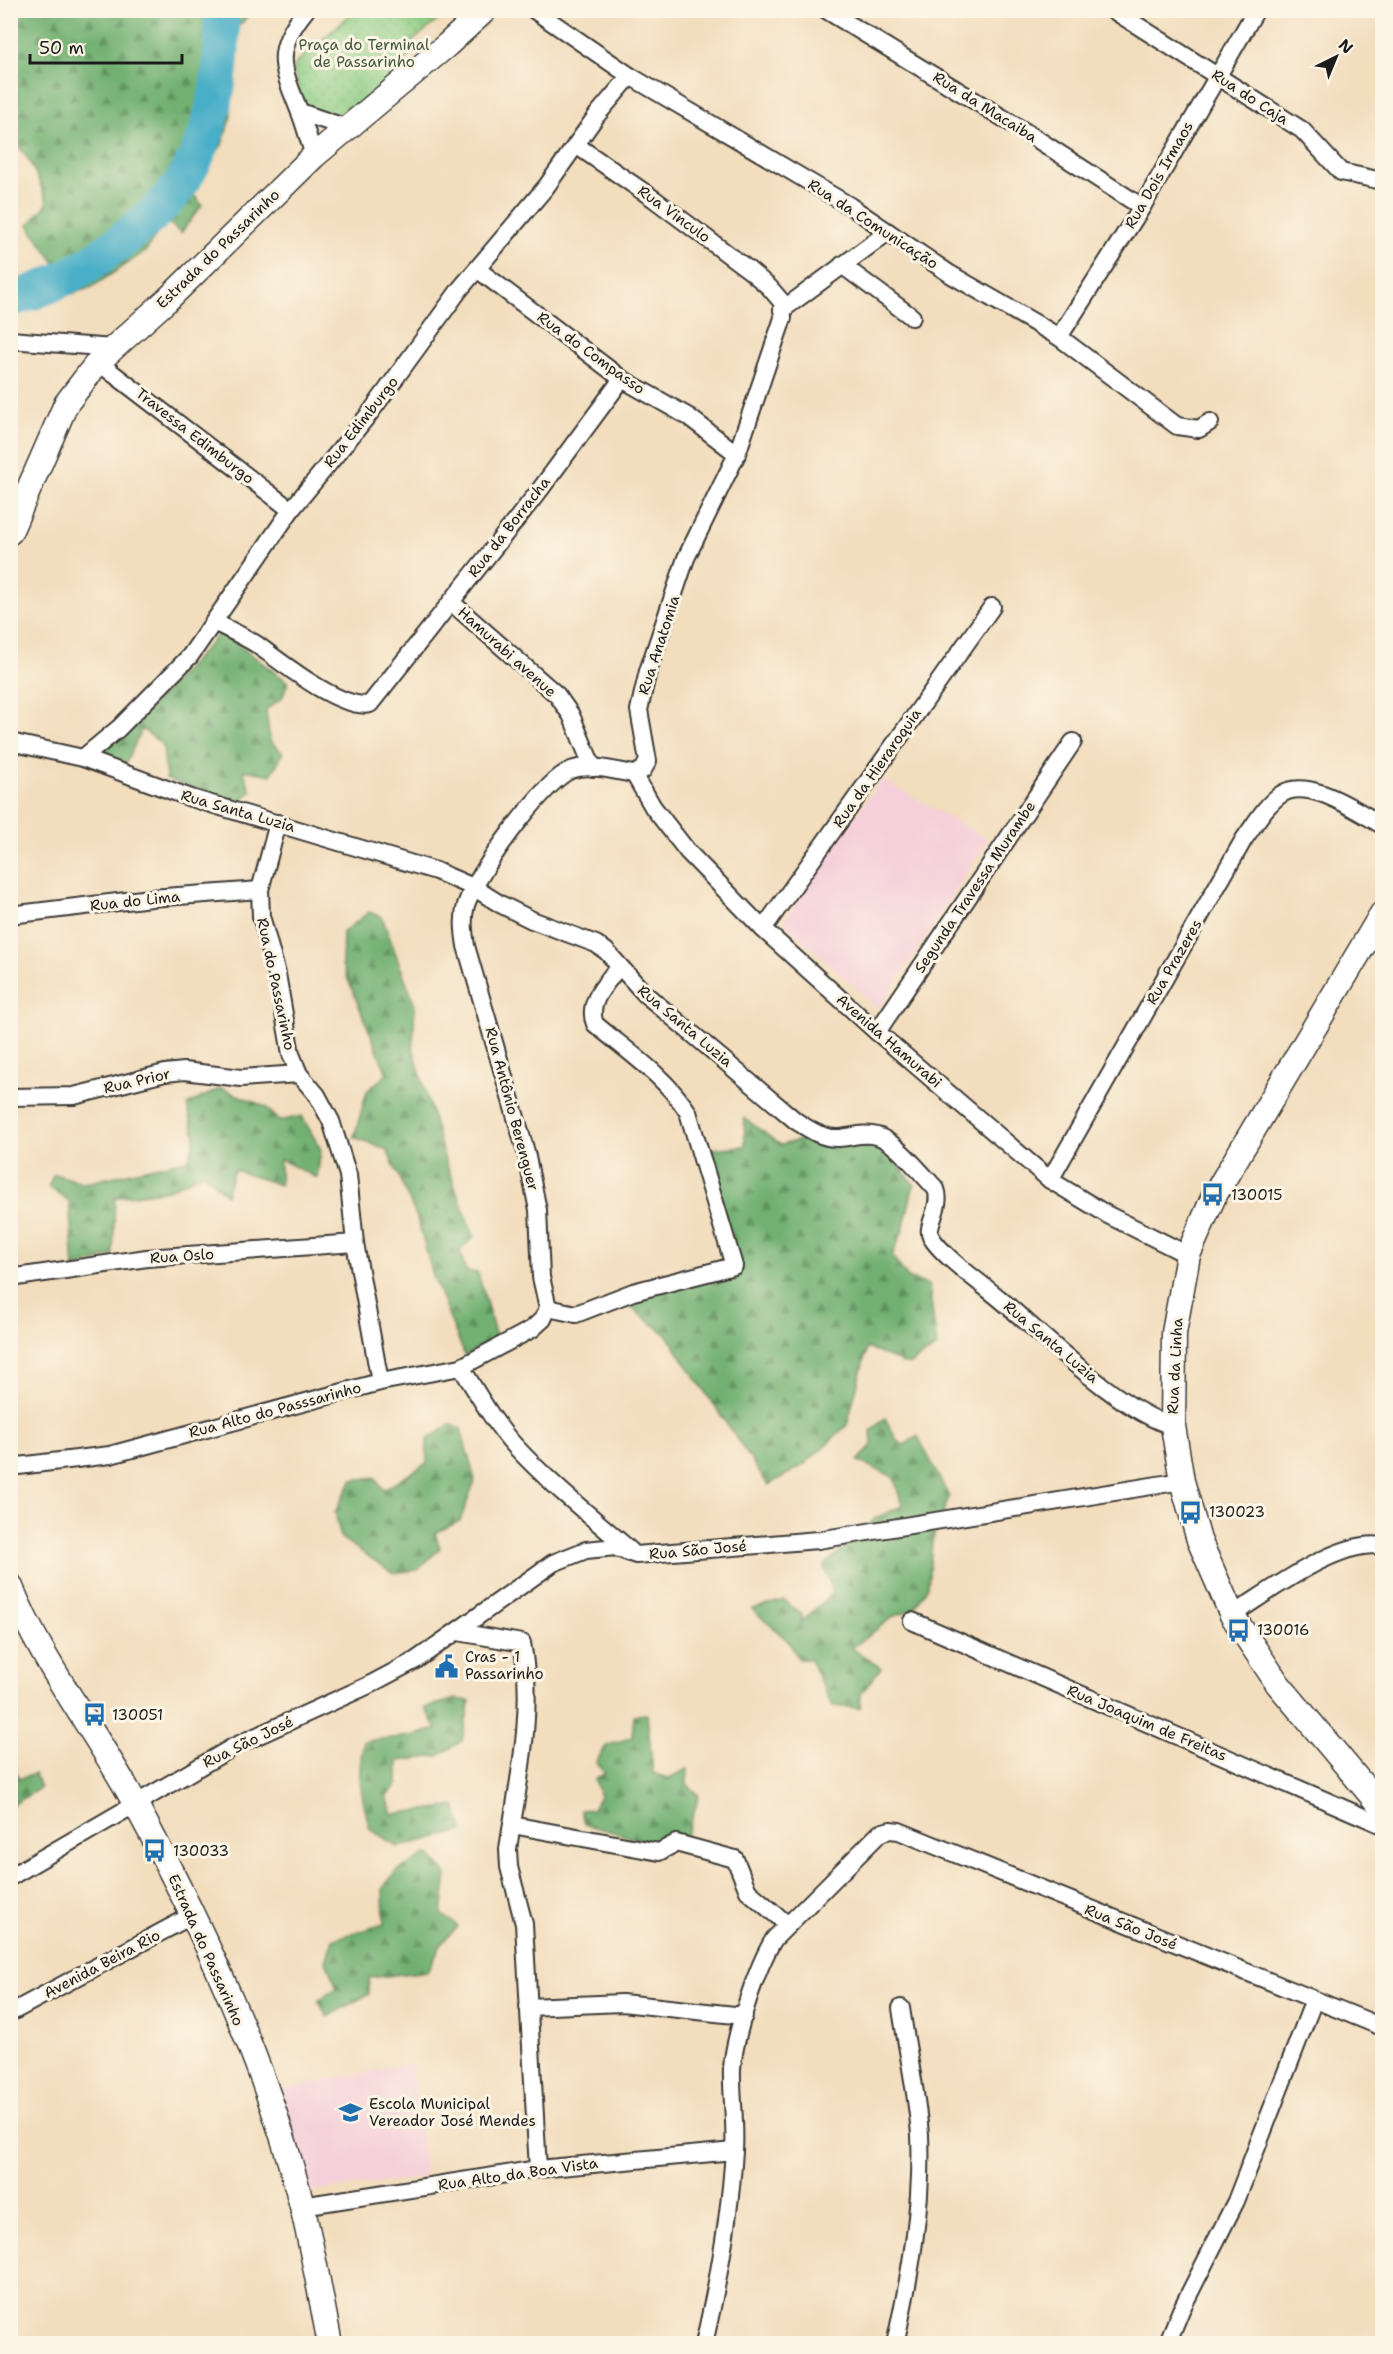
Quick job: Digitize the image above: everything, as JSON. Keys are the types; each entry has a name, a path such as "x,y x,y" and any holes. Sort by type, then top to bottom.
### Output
{"street":[{"path":"306,10 286,43 282,61 286,81 300,112 314,156"},
{"name":"Estrada do Passarinho","path":"10,532 66,404 106,355 167,300 314,156 447,45 485,10"},
{"name":"Rua da Comunicação","path":"534,10 630,76 850,206 950,274 1059,338 1177,426 1199,429 1210,422"},
{"name":"Rua da Macaiba","path":"826,10 1029,134 1142,207"},
{"name":"Rua do Caja","path":"1113,10 1302,130 1341,172 1383,181"},
{"name":"Rua Dois Irmaos","path":"1059,338 1142,207 1256,10"},
{"name":"Rua Edimburgo","path":"83,758 119,728 190,656 291,510 370,412 477,269 546,187 597,115 630,76"},
{"path":"300,112 347,128"},
{"name":"Rua Vinculo","path":"576,146 654,199 769,286 782,302 782,310"},
{"path":"782,310 888,232"},
{"path":"842,265 912,317"},
{"name":"Rua do Compasso","path":"477,269 622,379 689,417 737,454"},
{"name":"Rua Anatomia","path":"634,774 643,771 648,761 639,710 648,671 686,558 737,454 783,318 782,310"},
{"path":"10,340 70,343 106,355"},
{"name":"Travessa Edimburgo","path":"106,355 291,510"},
{"name":"Rua da Borracha","path":"214,622 256,644 299,676 355,704 370,704 622,379"},
{"name":"Hamurabi avenue","path":"451,602 557,695 571,715 593,768"},
{"name":"Rua da Hieraroquia","path":"763,929 992,607"},
{"name":"Rua Santa Luzia","path":"10,742 83,758 191,798 436,871 473,887 532,920 596,944 645,994 796,1121 815,1133 838,1138 865,1134 878,1136 890,1143 929,1182 938,1195 929,1231 932,1237 960,1265 1103,1385 1149,1418 1173,1426"},
{"name":"Segunda Travessa Murambe","path":"877,1032 1074,742"},
{"path":"473,887 539,795 555,779 572,769 593,768 634,774"},
{"name":"Avenida Hamurabi","path":"634,774 653,807 688,852 763,929 877,1032 1050,1180 1108,1215 1188,1255"},
{"name":"Rua Prazeres","path":"1050,1180 1245,839 1266,808 1281,794 1310,790 1330,797 1383,825"},
{"name":"Rua do Passarinho","path":"278,823 260,890 261,916 277,974 286,1036 299,1074 322,1104 342,1152 348,1175 355,1243 380,1382"},
{"name":"Rua Antônio Berenguer","path":"473,887 465,907 463,927 465,946 526,1152 538,1210 541,1277 548,1308"},
{"name":"Rua do Lima","path":"10,915 151,898 260,890"},
{"name":"Rua da Linha","path":"1383,914 1214,1196 1188,1255 1173,1333 1173,1426 1182,1481 1199,1540 1232,1615 1278,1684 1383,1808"},
{"path":"548,1308 576,1314 633,1292 734,1266 688,1112 677,1095 659,1077 595,1024 591,1013 594,1002 619,966"},
{"name":"Rua Prior","path":"10,1097 74,1096 165,1073 184,1071 241,1078 299,1074"},
{"name":"Rua Oslo","path":"10,1278 147,1258 355,1243"},
{"name":"Rua Alto do Passsarinho","path":"10,1467 110,1455 380,1382 461,1366 532,1329 543,1319 548,1308"},
{"path":"461,1366 487,1410 514,1445 540,1472 636,1555"},
{"name":"Rua São José","path":"10,1877 235,1746 416,1660 553,1563 586,1550 614,1547 636,1555 818,1540 1182,1481"},
{"path":"1232,1615 1327,1556 1373,1544 1383,1546"},
{"name":"Estrada do Passarinho","path":"10,1585 20,1609 54,1671 135,1804 193,1915 269,2098 302,2206 330,2343"},
{"name":"Rua Joaquim de Freitas","path":"912,1622 1383,1825"},
{"path":"458,1632 522,1643 526,1666 526,1713 509,1867 524,1924 538,2169"},
{"path":"512,1825 659,1852 676,1843 735,1859 748,1891 788,1926 774,1939 767,1950 736,2039 732,2068 734,2151 724,2252 704,2343"},
{"name":"Rua São José","path":"788,1926 880,1833 890,1830 899,1831 1383,2027"},
{"name":"Avenida Beira Rio","path":"10,2013 193,1915"},
{"path":"1167,2343 1181,2310 1236,2201 1314,2000"},
{"path":"528,2007 622,2003 744,2016"},
{"path":"895,2343 908,2276 919,2186 920,2134 901,2008"},
{"name":"Rua Alto da Boa Vista","path":"302,2206 538,2169 734,2151"}],"shaded area":[{"path":"881,779 988,840 879,1009 783,922"},
{"name":"Escola Municipal Vereador José Mendes","path":"411,2063 425,2177 311,2191 293,2145 281,2090"}],"green space":[{"path":"10,11 252,11 242,23 231,30 229,62 231,116 222,145 202,172 194,195 202,205 181,233 165,220 146,251 92,287 72,294 64,286 58,267 28,225 48,203 29,161 11,140"},
{"name":"Praça do Terminal de Passarinho","path":"411,11 449,11 414,40 405,65 346,119 305,110 293,69 297,62 350,15 400,14"},
{"path":"221,632 288,682 282,698 266,710 270,741 283,753 271,775 243,770 251,791 239,802 166,779 163,745 142,729 125,765 95,757 125,734"},
{"path":"369,912 382,917 415,1005 413,1048 445,1160 474,1237 460,1251 466,1271 478,1273 496,1337 465,1356 434,1279 417,1218 387,1150 354,1137 367,1091 387,1074 342,965 343,932"},
{"path":"221,1088 266,1107 279,1121 302,1116 321,1150 317,1178 280,1159 280,1185 234,1170 226,1195 204,1173 168,1190 115,1198 113,1255 74,1269 69,1201 48,1187 54,1174 85,1183 189,1159 195,1137 187,1105"},
{"path":"744,1118 781,1145 808,1138 882,1146 914,1184 903,1230 892,1256 908,1278 929,1285 937,1347 908,1365 867,1348 847,1425 804,1465 768,1485 666,1334 622,1301 734,1266 709,1149 745,1146"},
{"path":"885,1418 897,1440 904,1445 918,1436 949,1497 932,1542 928,1586 914,1609 894,1616 852,1648 881,1668 861,1694 860,1708 832,1706 810,1660 799,1659 788,1641 752,1609 784,1600 802,1615 801,1622 833,1592 824,1566 876,1518 902,1506 894,1477 858,1461 872,1445 871,1431"},
{"path":"450,1424 461,1429 475,1480 460,1521 435,1533 440,1548 418,1570 393,1573 341,1538 335,1512 352,1480 375,1477 384,1490 427,1463 427,1440"},
{"path":"455,1699 470,1701 462,1741 438,1756 398,1761 398,1784 387,1796 392,1814 455,1806 463,1831 398,1847 370,1829 360,1776 364,1741 411,1736 437,1729 425,1708"},
{"path":"647,1714 653,1773 668,1778 688,1769 687,1784 699,1796 686,1837 668,1834 657,1845 584,1824 581,1810 592,1809 600,1797 595,1779 605,1773 596,1762 606,1746 632,1737 634,1715"},
{"path":"11,1763 19,1779 35,1774 40,1788 11,1806"},
{"path":"428,1853 447,1874 442,1914 458,1926 442,1943 428,1971 369,1978 369,1994 327,2017 318,2000 337,1988 326,1961 333,1939 384,1924 383,1888 395,1872"}],"waterway":[{"path":"10,299 66,278 91,263 149,218 179,186 201,146 215,102 221,55 221,10"}],"place":[{"name":"130015","path":"1213,1195"},
{"name":"130023","path":"1191,1512"},
{"name":"130016","path":"1239,1630"},
{"name":"Cras - 1 Passarinho","path":"447,1666"},
{"name":"130051","path":"94,1715"},
{"name":"130033","path":"155,1851"},
{"name":"Escola Municipal Vereador José Mendes","path":"351,2113"}]}
